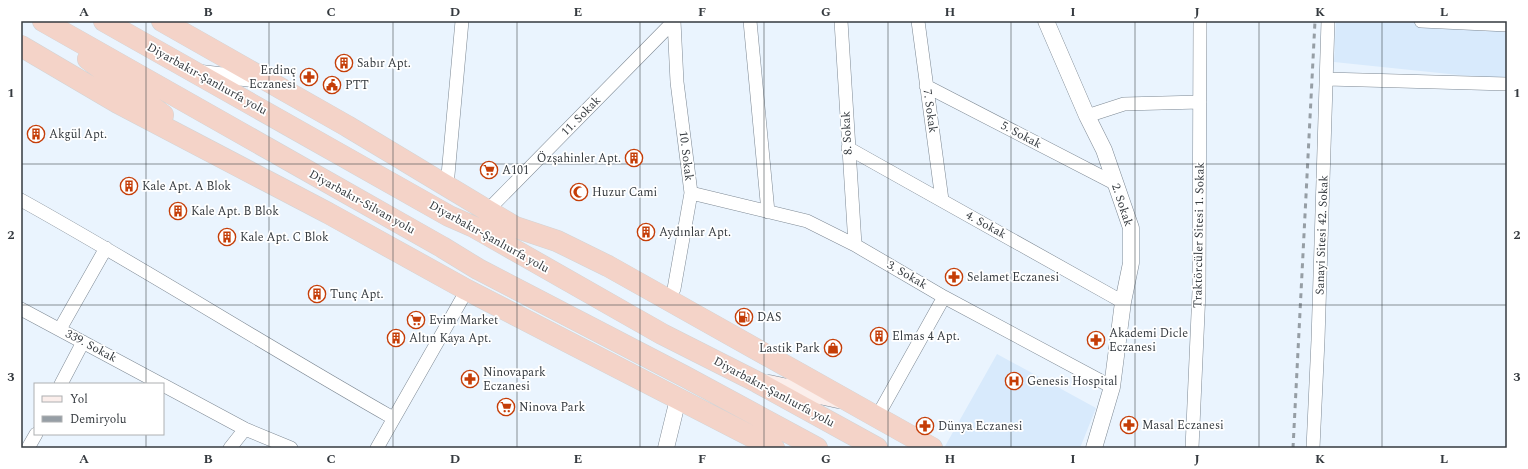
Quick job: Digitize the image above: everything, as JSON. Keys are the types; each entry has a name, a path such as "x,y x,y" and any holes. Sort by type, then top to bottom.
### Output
{"highway":[{"path":"36,21 216,154"},
{"name":"Diyarbakır-Silvan yolu","path":"43,21 442,247 478,269 684,376 817,448"},
{"name":"Diyarbakır-Şanlıurfa yolu","path":"104,21 449,216 474,227 662,334 757,382 877,448"},
{"path":"162,21 347,126 515,227 557,242 608,266 932,448"},
{"path":"21,46 118,103 328,213 467,290 774,448"}],"main road":[{"path":"757,382 850,401"}],"street":[{"path":"447,186 462,21"},
{"name":"10. Sokak","path":"674,21 678,82 691,193 674,289"},
{"name":"11. Sokak","path":"487,211 674,21"},
{"path":"750,21 768,212"},
{"name":"8. Sokak","path":"841,21 855,245"},
{"name":"7. Sokak","path":"918,21 942,200"},
{"name":"2. Sokak","path":"1046,21 1087,116 1104,150 1131,228 1131,263 1123,302 1112,387 1094,448"},
{"name":"Traktörcüler Sitesi 1. Sokak","path":"1192,448 1199,291 1200,21"},
{"name":"Sanayi Sitesi 42. Sokak","path":"1313,448 1328,21"},
{"path":"1421,21 1507,25"},
{"path":"194,72 266,80"},
{"path":"1327,79 1507,84"},
{"name":"5. Sokak","path":"926,86 1116,184"},
{"path":"1087,116 1124,104 1200,102"},
{"name":"4. Sokak","path":"848,148 1123,302"},
{"name":"3. Sokak","path":"691,193 807,221 855,245 944,297 1112,387"},
{"path":"21,200 106,248 307,370 394,418"},
{"path":"60,329 106,248"},
{"path":"377,448 467,290"},
{"path":"877,416 944,297"},
{"name":"339. Sokak","path":"21,309 160,383"},
{"path":"62,383 83,342"},
{"name":"339. Sokak","path":"164,385 245,429 291,448"},
{"path":"666,448 678,399"},
{"path":"230,448 245,429"},
{"path":"28,448 35,435"}],"shaded area":[{"path":"1336,21 1507,21 1507,80 1334,62"},
{"name":"Genesis Hospital","path":"997,354 1096,408 1080,448 944,448"}],"railway":[{"path":"1293,448 1315,21"}],"place":[{"name":"Sabır Apt.","path":"344,63"},
{"name":"Erdinç Eczanesi","path":"309,77"},
{"name":"PTT","path":"332,85"},
{"name":"Akgül Apt.","path":"36,134"},
{"name":"Özşahinler Apt.","path":"634,158"},
{"name":"A101","path":"489,170"},
{"name":"Kale Apt. A Blok","path":"129,186"},
{"name":"Huzur Cami","path":"579,192"},
{"name":"Kale Apt. B Blok","path":"178,211"},
{"name":"Aydınlar Apt.","path":"646,232"},
{"name":"Kale Apt. C Blok","path":"227,237"},
{"name":"Selamet Eczanesi","path":"954,277"},
{"name":"Tunç Apt.","path":"317,294"},
{"name":"DAS","path":"744,317"},
{"name":"Evim Market","path":"416,320"},
{"name":"Elmas 4 Apt.","path":"879,336"},
{"name":"Altın Kaya Apt.","path":"396,338"},
{"name":"Akademi Dicle Eczanesi","path":"1096,340"},
{"name":"Lastik Park","path":"833,348"},
{"name":"Ninovapark Eczanesi","path":"470,379"},
{"name":"Genesis Hospital","path":"1014,381"},
{"name":"Ninova Park","path":"506,407"},
{"name":"Masal Eczanesi","path":"1129,425"},
{"name":"Dünya Eczanesi","path":"925,426"}]}
